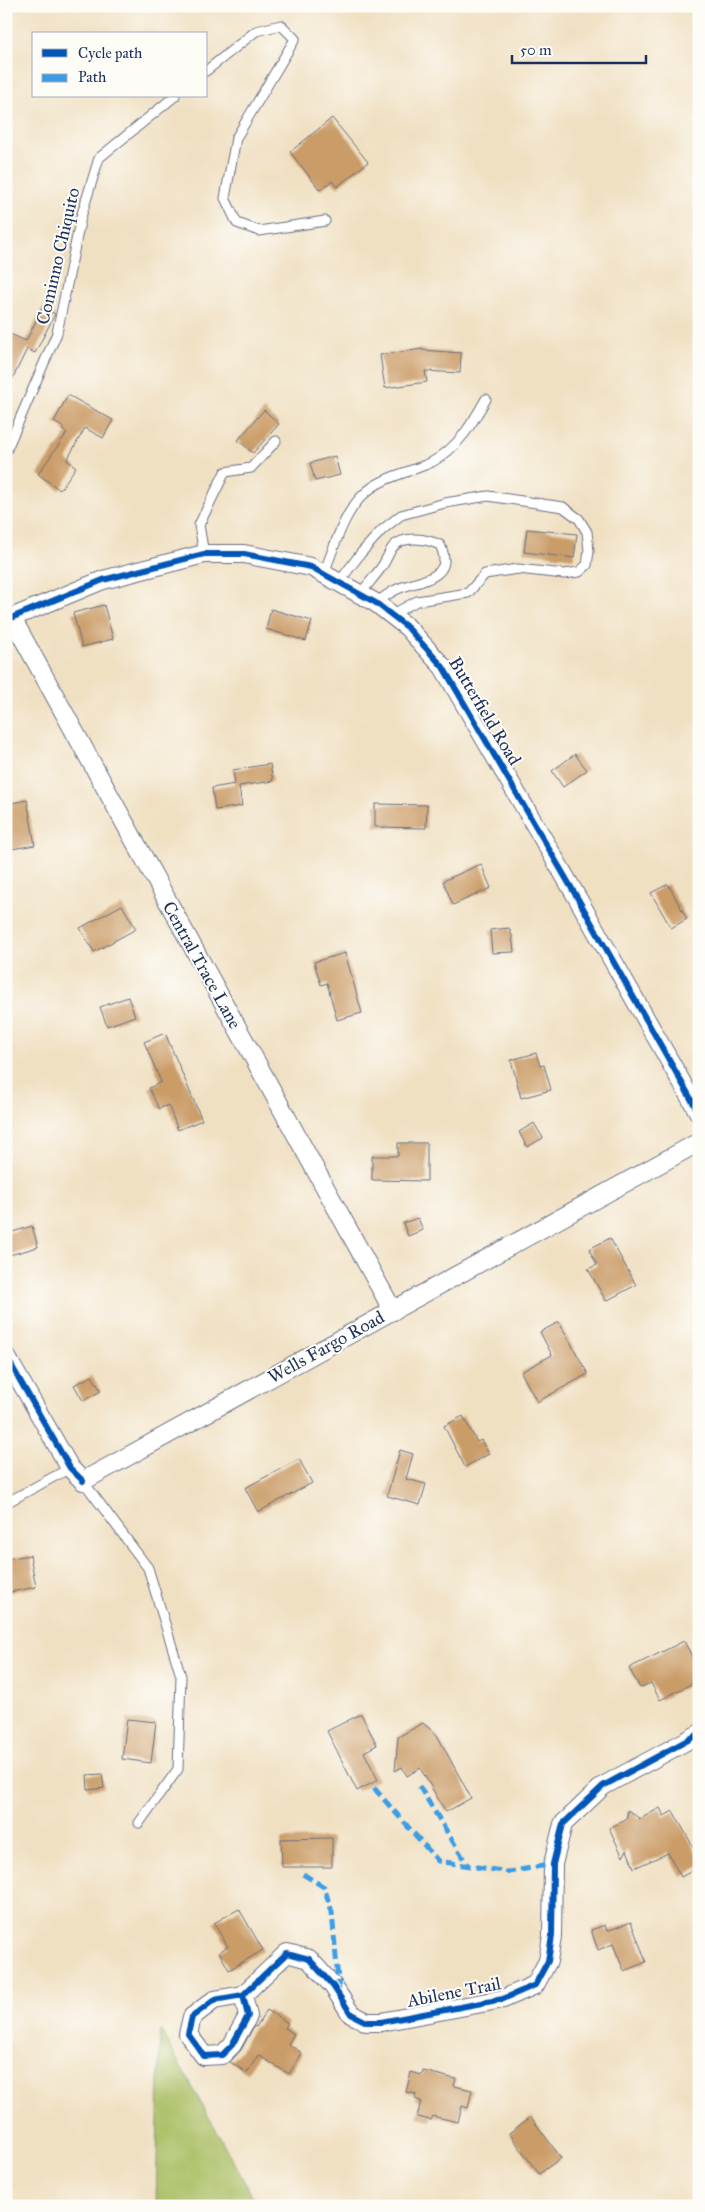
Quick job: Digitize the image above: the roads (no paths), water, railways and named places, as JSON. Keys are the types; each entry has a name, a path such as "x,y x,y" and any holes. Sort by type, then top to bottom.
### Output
{"street":[{"name":"Butterfield Road","path":"9,619 103,580 204,554 244,554 311,567 369,598 407,627 443,667 578,899 699,1113"},
{"name":"Central Trace Lane","path":"9,619 393,1311"},
{"name":"Wells Fargo Road","path":"83,1481 699,1142"},
{"path":"6,1356 70,1468 83,1481"},
{"name":"Abilene Trail","path":"244,1995 287,1954 309,1959 332,1986 351,2014 367,2022 381,2022 503,1999 535,1985 548,1961 552,1936 553,1864 563,1824 603,1786 699,1734"}],"lane":[{"path":"208,69 256,31 280,25 295,39 236,138 225,198 237,223 259,232 325,221"},
{"name":"Cominno Chiquito","path":"6,451 57,332 81,218 99,158 174,98"},
{"path":"331,578 342,530 362,496 378,482 432,462 453,448 470,428 486,398"},
{"path":"204,554 199,525 225,472 251,468 276,441"},
{"path":"331,578 401,514 445,503 488,496 563,507 579,519 587,532 589,551 587,565 579,572 564,574 518,569 485,574 468,593 417,601 391,615"},
{"path":"408,539 440,545 444,559 441,570 435,576 369,598 393,547 408,539"},
{"path":"6,1503 70,1468"},
{"path":"83,1481 148,1568 181,1676 178,1769 139,1824"}]}
